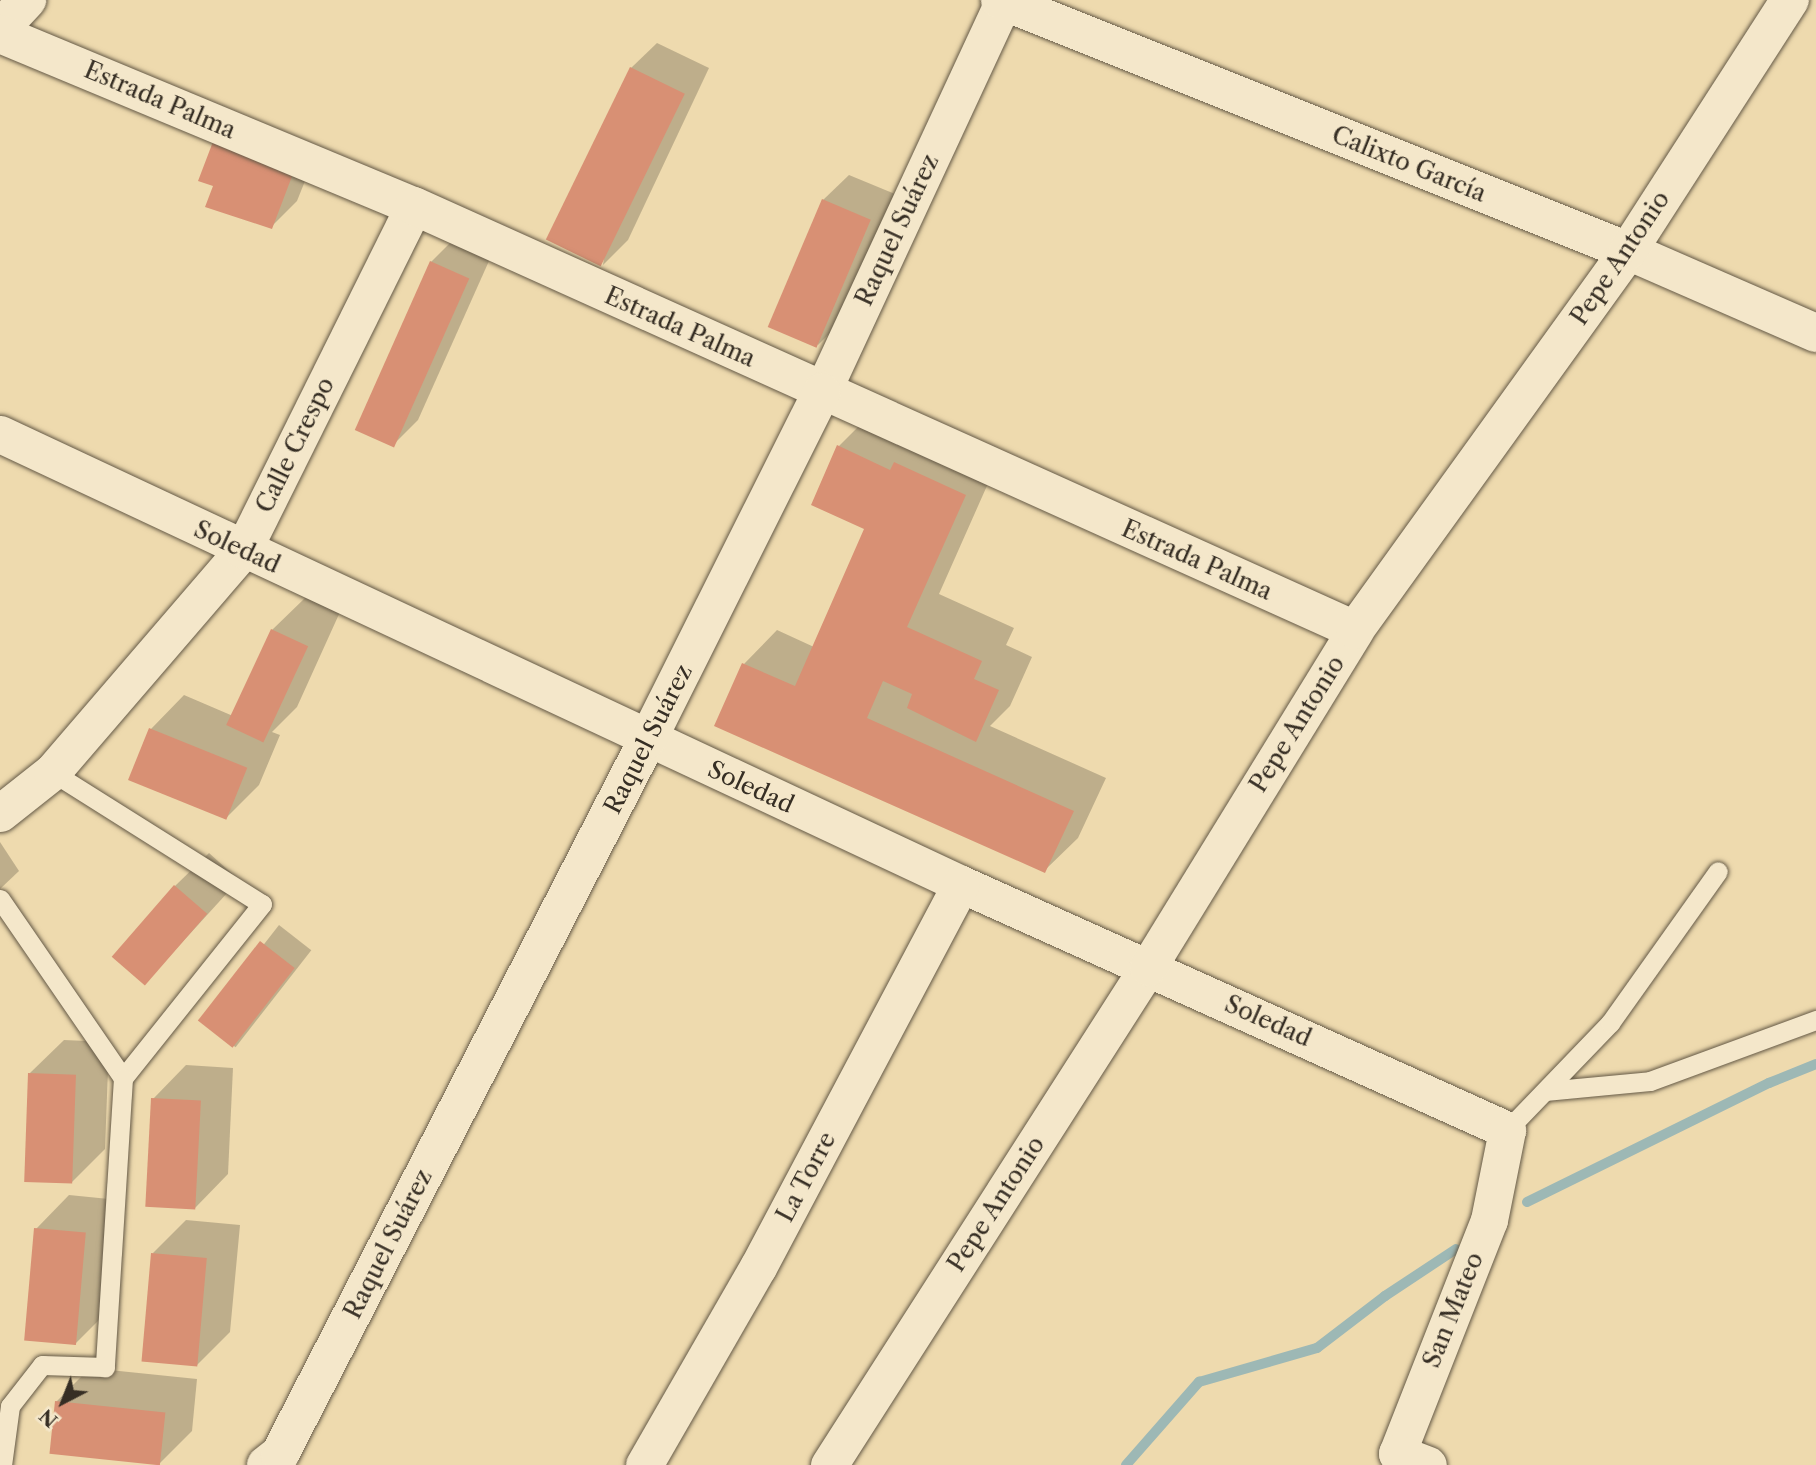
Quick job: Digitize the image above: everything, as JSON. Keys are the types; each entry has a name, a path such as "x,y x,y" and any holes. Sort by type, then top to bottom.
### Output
{"main road":[{"path":"0,32 27,0"},
{"name":"Calixto García","path":"1002,0 1628,251 1816,333"},
{"name":"Pepe Antonio","path":"1355,630 1628,251 1790,0"},
{"name":"Estrada Palma","path":"0,32 414,206 1355,630"},
{"name":"Raquel Suárez","path":"277,1461 648,739 822,392"}],"street":[{"name":"Raquel Suárez","path":"822,392 1002,0"},
{"name":"Calle Crespo","path":"0,813 52,772 243,550 414,206"},
{"name":"Soledad","path":"0,434 961,884 1507,1130"},
{"name":"Pepe Antonio","path":"830,1465 1148,967 1355,630"},
{"name":"La Torre","path":"644,1465 758,1267 961,884"},
{"name":"San Mateo","path":"1428,1465 1397,1453 1489,1220 1507,1130"}],"lane":[{"path":"2,1465 10,1406 42,1365 104,1367 123,1079 262,904 52,772"},
{"path":"1507,1130 1610,1023 1718,871"},
{"path":"0,899 123,1079"},
{"path":"1545,1091 1650,1081 1816,1020"}],"building":[{"path":"630,67 685,94 601,266 546,240"},
{"path":"214,139 294,171 272,229 205,207 213,186 198,181"},
{"path":"822,199 871,220 816,348 768,327"},
{"path":"430,261 469,278 394,447 355,430"},
{"path":"837,445 890,470 894,462 966,495 907,627 982,661 974,679 999,690 976,742 907,708 912,694 883,681 867,718 1074,811 1045,873 714,726 742,663 795,686 864,529 811,505"},
{"path":"271,629 308,646 263,742 226,725"},
{"path":"149,728 247,768 226,820 128,780"},
{"path":"174,885 207,914 145,986 112,957"},
{"path":"260,941 295,968 232,1048 198,1021"},
{"path":"28,1073 76,1075 72,1184 24,1182"},
{"path":"151,1098 201,1101 195,1209 145,1207"},
{"path":"34,1228 86,1233 76,1345 24,1341"},
{"path":"151,1253 207,1258 197,1366 142,1362"},
{"path":"55,1401 165,1413 160,1465 49,1454"}],"waterway":[{"path":"1527,1202 1769,1083 1816,1064"},
{"path":"1126,1465 1199,1382 1317,1348 1385,1296 1456,1249"}]}
